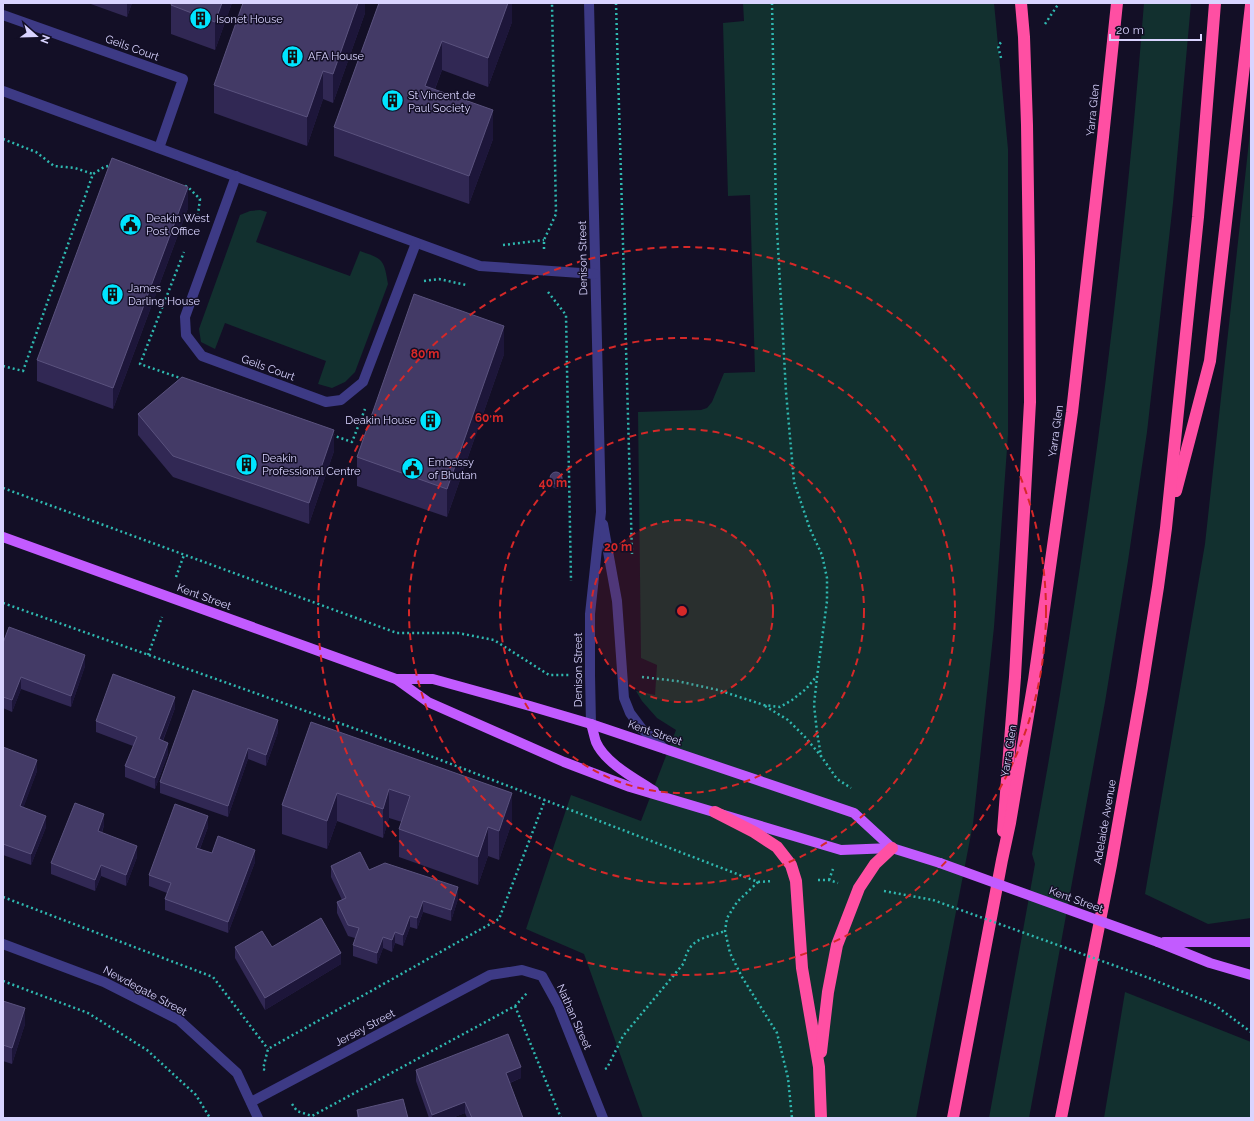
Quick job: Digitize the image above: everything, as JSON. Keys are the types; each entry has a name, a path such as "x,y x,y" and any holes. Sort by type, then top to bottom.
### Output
{"highway":[{"path":"953,1118 1002,860 1003,811 1015,677 1030,402 1027,125 1021,3"},
{"name":"Yarra Glen","path":"1002,860 1010,823 1034,680 1072,412 1101,160 1117,3"},
{"path":"1166,528 1198,217 1215,3"},
{"path":"1166,528 1210,361 1251,5"},
{"name":"Adelaide Avenue","path":"1061,1118 1112,857 1144,680 1166,528"},
{"path":"715,812 754,832 776,847 791,865 796,881 802,968 819,1067 821,1118"},
{"path":"819,1067 828,992 837,946 859,888 875,864 892,848"}],"main road":[{"name":"Kent Street","path":"3,537 396,679 428,702 564,762 630,788 662,796 841,850 892,848 940,863 1158,942 1210,963 1251,975"},
{"name":"Kent Street","path":"396,679 432,678 591,724 854,813 892,848"},
{"name":"Denison Street","path":"591,724 597,743 608,758 617,766 662,796"},
{"path":"1158,942 1251,942"}],"street":[{"name":"Denison Street","path":"589,3 601,512 590,614 591,724"},
{"name":"Geils Court","path":"3,15 183,79 159,148"},
{"path":"3,91 480,266 596,274"},
{"name":"Geils Court","path":"236,176 185,317 186,335 202,356 217,362 326,402 341,400 363,382 416,243"},
{"name":"Denison Street","path":"601,512 617,601 624,698 630,713 642,729 666,749"},
{"name":"Newdegate Street","path":"3,944 104,982 179,1020 237,1073 258,1118"},
{"name":"Nathan Street","path":"490,975 522,970 542,976 558,1005 603,1118"},
{"name":"Jersey Street","path":"251,1102 490,975"}],"path":[{"path":"552,3 556,214 544,240 543,271 547,291 566,315 571,588"},
{"path":"616,3 632,558"},
{"path":"772,3 776,211 786,392 794,482 810,529 822,555 827,578 827,601 814,705 821,756"},
{"path":"1042,29 1059,3"},
{"path":"3,139 36,152 54,166 75,168 94,174"},
{"path":"3,366 23,371 94,174 104,167 115,164"},
{"path":"180,185 188,187 200,199 198,216"},
{"path":"184,380 140,364 187,245"},
{"path":"419,282 439,279 466,285"},
{"path":"330,434 352,442 366,405"},
{"path":"3,488 397,633 458,633 494,640 549,675 572,675"},
{"path":"3,603 412,749 758,882 738,902 727,918 724,931 730,953 742,977 777,1033 788,1078 792,1118"},
{"path":"635,676 677,681 718,690 764,705 780,707 806,689 817,677"},
{"path":"764,705 788,720 821,756 837,779 855,790"},
{"path":"3,897 213,977 268,1048 499,919 545,800"},
{"path":"822,880 829,880"},
{"path":"884,891 933,900 1149,978 1215,1005 1251,1032"},
{"path":"587,1078 607,1068 623,1036 684,963 686,952 693,943 724,931"},
{"path":"312,1118 312,1116 515,1006 542,976"},
{"path":"3,981 88,1013 148,1050 196,1095 210,1118"},
{"path":"515,1006 561,1118"}],"green space":[{"path":"743,3 994,3 1008,149 1008,435 994,627 973,824 916,1118 643,1118 584,954 526,929 571,795 641,821 676,730 657,718 642,701 636,691 655,695 657,665 641,658 638,412 701,410 707,408 712,402 724,373 755,372 750,195 728,196 723,23 744,21"},
{"path":"1144,3 1191,3 1173,203 1147,432 1105,702 1029,1118 989,1118 1035,864 1032,854 1068,643 1099,430 1125,217"},
{"path":"1251,123 1251,918 1208,924 1145,894 1205,544"},
{"path":"260,210 267,212 256,242 350,276 360,251 378,258 385,269 388,284 355,372 345,382 332,388 318,384 326,361 225,323 215,349 201,342 199,329 240,215 250,211"},
{"path":"1125,992 1251,1042 1251,1118 1104,1118"}],"building":[{"path":"172,3 222,3 215,22 171,5"},
{"name":"AFA House","path":"243,3 358,3 333,74 323,71 307,117 214,85"},
{"name":"St Vincent de Paul Society","path":"379,3 508,3 488,58 442,41 425,86 493,110 469,176 334,127"},
{"name":"James Darling House","path":"112,158 188,187 113,388 37,360"},
{"name":"Deakin House","path":"414,294 504,326 447,489 357,457"},
{"name":"Deakin Professional Centre","path":"182,377 334,430 309,503 173,456 138,414"},
{"path":"556,472 560,474 562,478 560,482 556,484 552,482 550,478 552,474"},
{"path":"9,627 85,655 71,696 21,677 12,700 3,697 3,643"},
{"path":"113,674 175,697 159,739 168,743 155,778 125,766 137,737 96,721"},
{"path":"193,690 278,720 266,755 248,748 228,806 160,782"},
{"path":"311,722 512,793 499,831 488,827 478,857 399,829 410,796 389,789 383,809 337,793 327,821 282,805"},
{"path":"3,747 37,760 20,806 46,816 31,854 3,844"},
{"path":"75,803 104,814 98,831 137,846 126,875 101,865 95,880 51,863"},
{"path":"175,804 208,816 196,848 212,853 218,836 255,850 228,922 165,899 171,883 149,875"},
{"path":"360,852 369,870 385,863 458,887 451,910 423,901 417,918 410,916 403,935 395,932 392,940 383,937 377,953 353,945 359,928 348,925 337,902 346,898 331,866"},
{"path":"321,918 341,953 265,998 235,947 262,931 272,947"},
{"path":"3,1001 25,1008 12,1048 3,1045"},
{"path":"508,1034 521,1067 506,1073 523,1118 472,1118 465,1102 432,1115 416,1070"},
{"path":"403,1099 408,1118 359,1118 357,1110"}],"place":[{"name":"Isonet House","path":"201,19"},
{"name":"AFA House","path":"292,56"},
{"name":"St Vincent de Paul Society","path":"392,101"},
{"name":"Deakin West Post Office","path":"131,224"},
{"name":"James Darling House","path":"112,294"},
{"name":"Deakin House","path":"431,420"},
{"name":"Deakin Professional Centre","path":"246,464"},
{"name":"Embassy of Bhutan","path":"413,468"}]}
